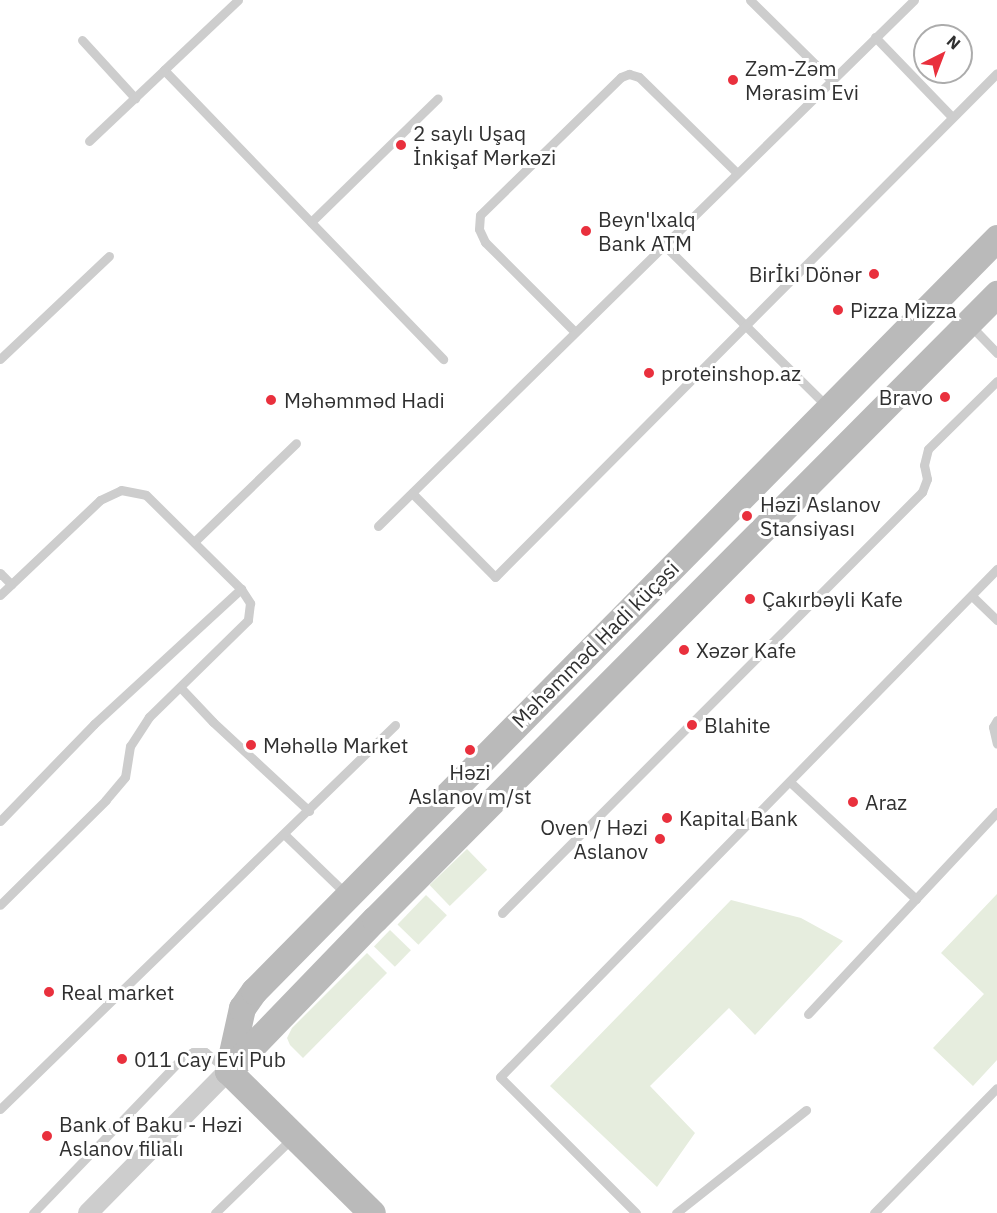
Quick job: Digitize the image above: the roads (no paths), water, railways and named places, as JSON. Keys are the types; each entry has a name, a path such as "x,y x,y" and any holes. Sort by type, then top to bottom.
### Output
{"street":[{"name":"Məhəmməd Hadi küçəsi","path":"228,1071 242,1008 248,1000 347,895 997,238"},
{"name":"Məhəmməd Hadi küçəsi","path":"88,1213 776,514 997,294"},
{"path":"750,488 776,514"},
{"path":"228,1071 372,1213"}],"lane":[{"path":"89,141 238,0"},
{"path":"750,0 831,80"},
{"path":"378,526 914,0"},
{"path":"875,37 952,117"},
{"path":"82,40 135,98"},
{"path":"164,70 443,359"},
{"path":"412,492 495,577 748,326 997,73"},
{"path":"575,332 485,242 479,229 480,215 596,101 621,77 629,74 639,77 737,173"},
{"path":"311,222 438,98"},
{"path":"663,244 829,408"},
{"path":"0,359 109,255"},
{"path":"968,324 997,353"},
{"path":"502,913 922,492 927,479 924,465 928,450 997,381"},
{"path":"194,543 296,443"},
{"path":"0,595 100,500 122,490 146,495 241,589 250,603 248,620 148,717 130,746 125,777 106,800 0,906"},
{"path":"636,1213 500,1077 997,569"},
{"path":"0,573 11,584"},
{"path":"0,820 94,724 241,589"},
{"path":"972,596 997,620"},
{"path":"180,687 213,722 309,811"},
{"path":"997,720 993,727 997,744"},
{"path":"0,1109 285,835 395,725"},
{"path":"790,782 916,899"},
{"path":"808,1014 997,812"},
{"path":"285,835 347,895"},
{"path":"33,1213 181,1059 193,1052 206,1052 228,1071"},
{"path":"874,1213 997,1088"},
{"path":"676,1213 806,1110"},
{"path":"215,1213 294,1136"}],"place":[{"name":"Zәm-Zәm Mәrasim Evi","path":"733,80"},
{"name":"2 saylı Uşaq İnkişaf Mərkəzi","path":"401,145"},
{"name":"Beyn'lxalq Bank ATM","path":"586,231"},
{"name":"Birİki Dönər","path":"874,274"},
{"name":"Pizza Mizza","path":"838,310"},
{"name":"proteinshop.az","path":"649,373"},
{"name":"Bravo","path":"945,397"},
{"name":"Məhəmməd Hadi","path":"271,400"},
{"name":"Həzi Aslanov Stansiyası","path":"747,516"},
{"name":"Çakırbəyli Kafe","path":"750,599"},
{"name":"Xəzər Kafe","path":"684,650"},
{"name":"Blahite","path":"692,725"},
{"name":"Mәhәllә Market","path":"251,745"},
{"name":"Həzi Aslanov m/st","path":"470,750"},
{"name":"Araz","path":"853,802"},
{"name":"Kapital Bank","path":"667,818"},
{"name":"Oven / Hәzi Aslanov","path":"660,839"},
{"name":"Real market","path":"49,992"},
{"name":"011 Cay Evi Pub","path":"122,1059"},
{"name":"Bank of Baku - Həzi Aslanov filialı","path":"47,1136"}]}
